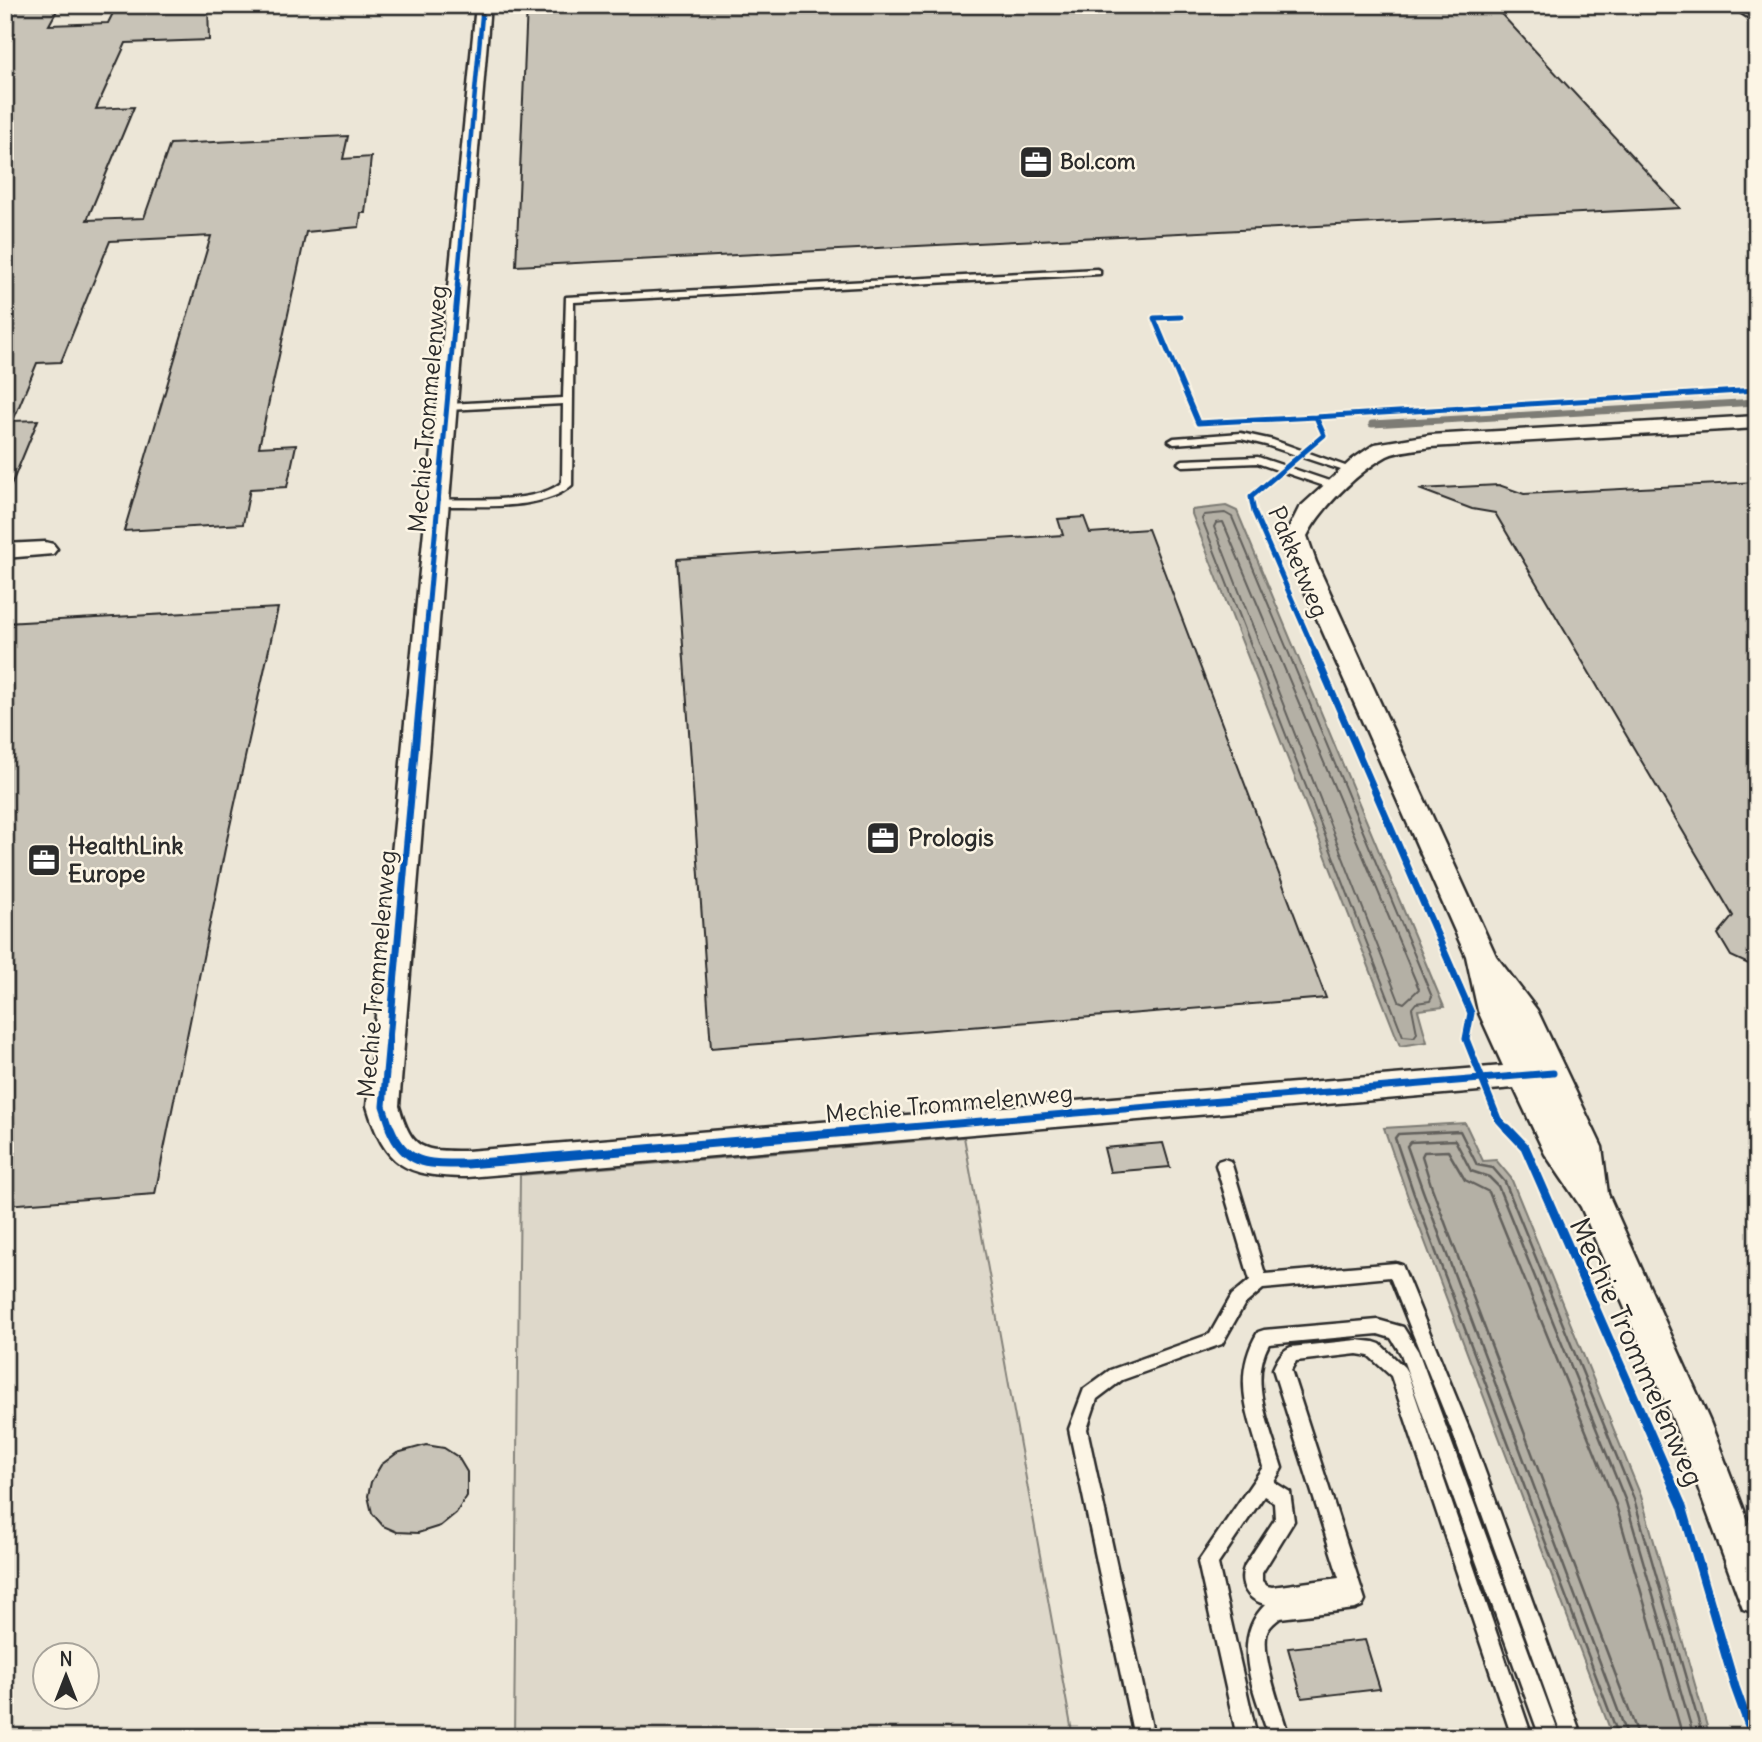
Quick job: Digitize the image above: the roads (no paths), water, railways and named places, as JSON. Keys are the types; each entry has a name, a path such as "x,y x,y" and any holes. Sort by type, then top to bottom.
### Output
{"street":[{"name":"Mechie Trommelenweg","path":"483,5 383,1106 393,1142 422,1164 467,1164 1538,1074"},
{"path":"1736,5 1757,19"},
{"name":"Pakketweg","path":"1481,956 1304,562 1296,536 1307,513 1334,486 1383,449 1430,441 1757,422"},
{"path":"5,551 45,549"},
{"name":"Mechie Trommelenweg","path":"1481,956 1493,1011 1538,1074 1556,1145 1595,1201 1692,1422 1757,1596"}],"lane":[{"path":"439,503 540,498 564,490 568,483 569,299 1097,272"},
{"path":"448,407 569,401"},
{"path":"1174,440 1269,442 1353,471"},
{"path":"1185,467 1258,460 1334,486"},
{"path":"1224,1166 1259,1282"},
{"path":"1144,1737 1078,1429 1090,1394 1116,1375 1216,1339 1238,1300 1259,1282 1396,1270 1463,1436 1572,1737"},
{"path":"1247,1737 1208,1562 1273,1468 1251,1377 1255,1348 1264,1337 1378,1327 1397,1332 1409,1351 1550,1737"},
{"path":"1279,1737 1258,1658 1255,1640 1258,1626 1275,1609 1355,1600 1282,1369 1291,1354 1357,1347 1374,1349 1398,1372 1522,1737"},
{"path":"1261,1484 1283,1498 1285,1521 1252,1571 1252,1585 1262,1595 1272,1596 1350,1586"}],"water":[{"path":"1226,506 1237,511 1444,1007 1418,1010 1427,1042 1400,1046 1192,514 1192,510"},
{"path":"1465,1123 1483,1161 1496,1160 1511,1178 1641,1496 1710,1737 1613,1737 1384,1128"}],"waterway":[{"path":"1372,424 1757,402"}],"place":[{"name":"Bol.com","path":"1036,162"},
{"name":"Prologis","path":"883,838"},
{"name":"HealthLink Europe","path":"44,860"}]}
